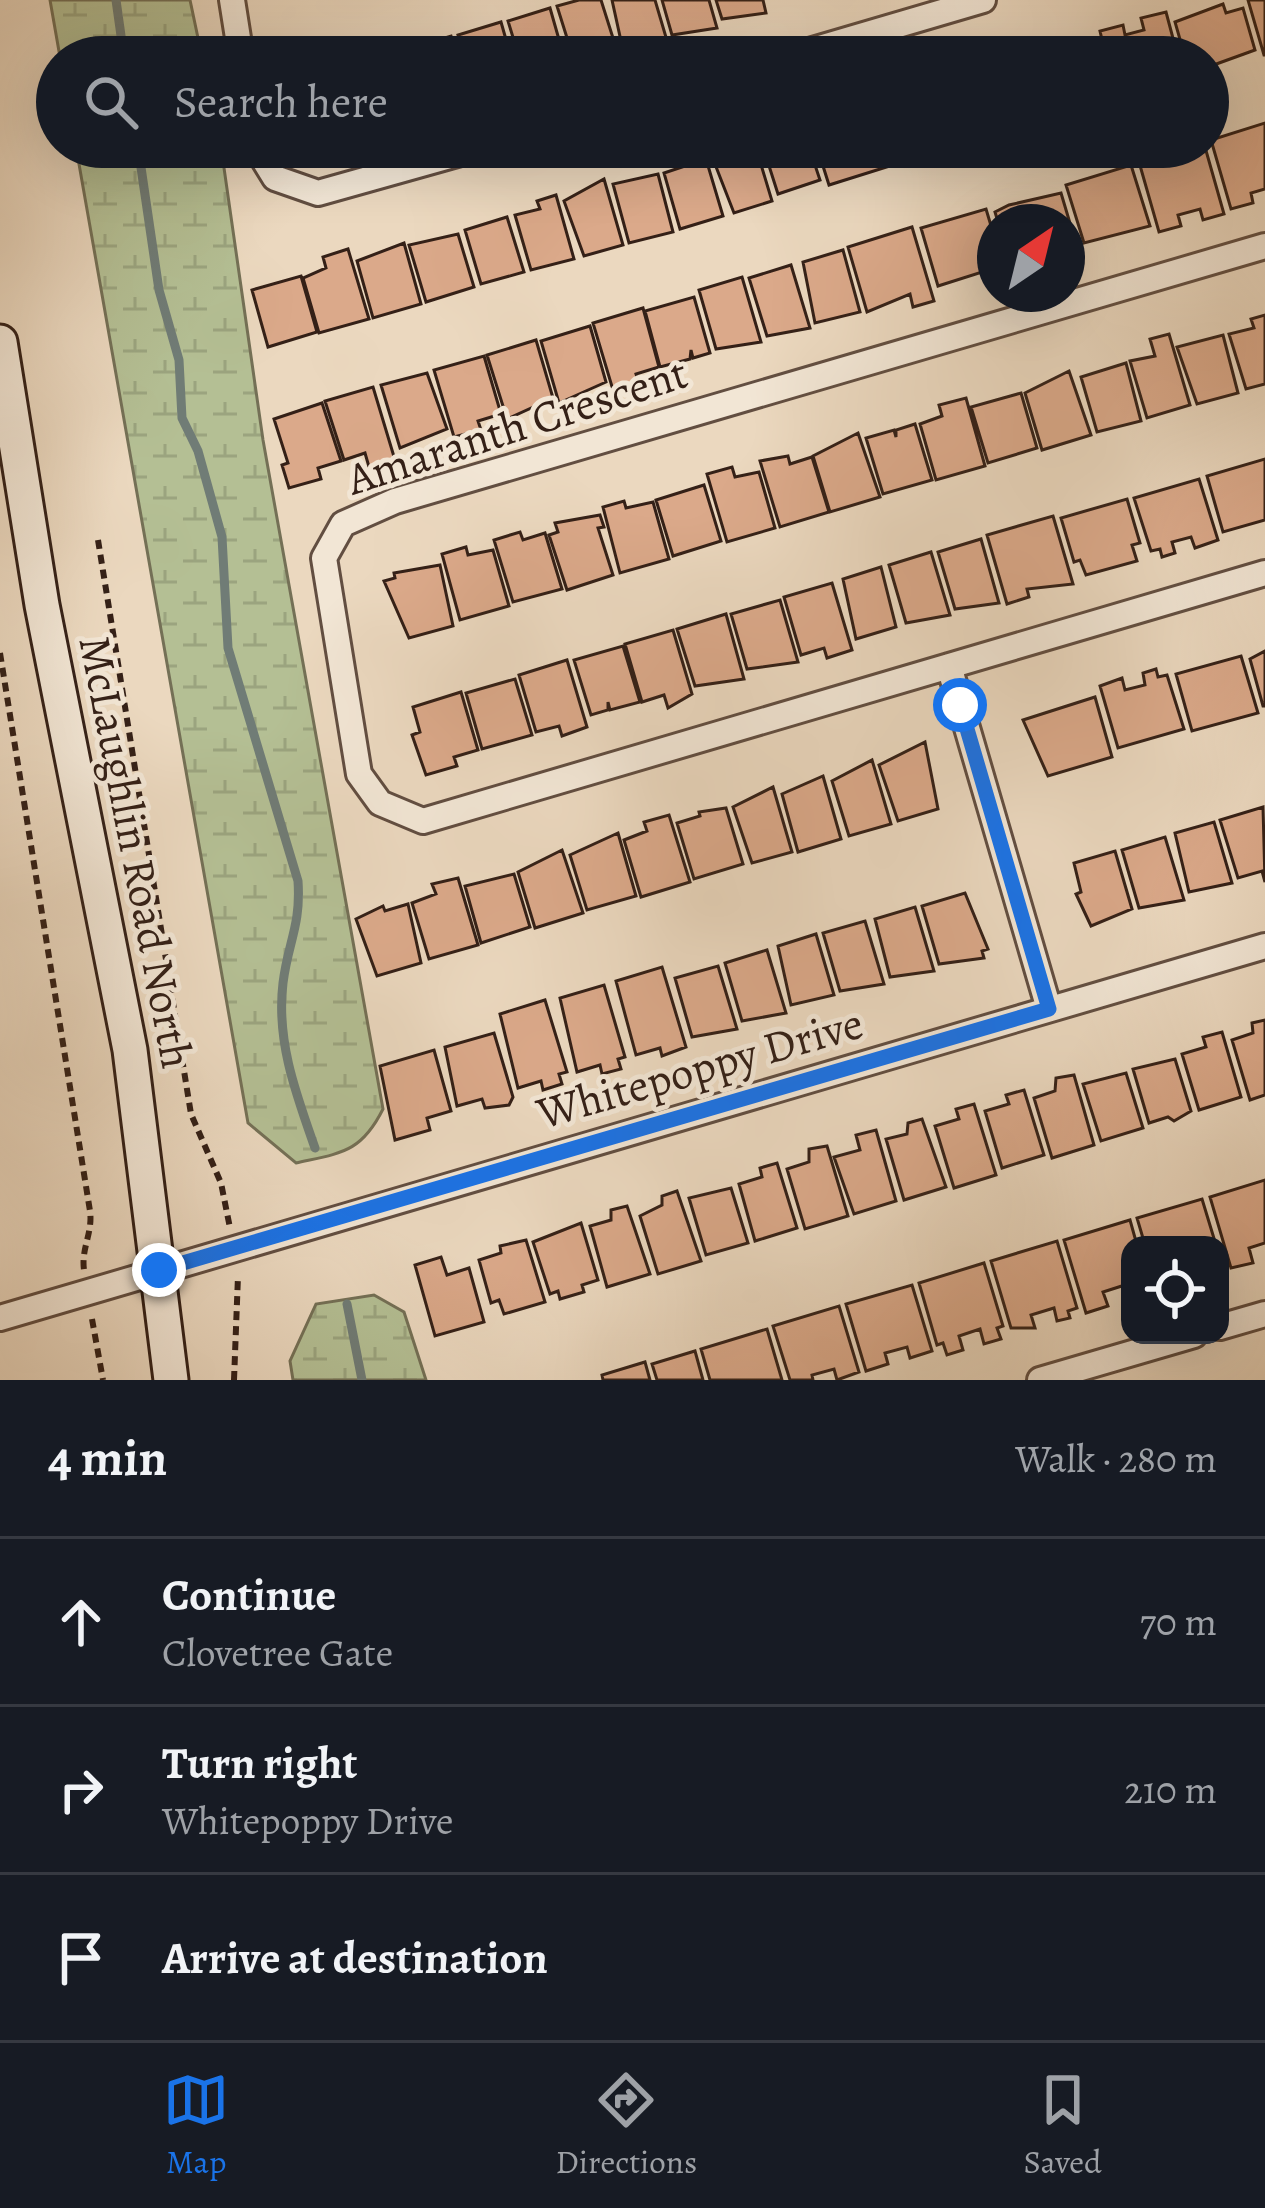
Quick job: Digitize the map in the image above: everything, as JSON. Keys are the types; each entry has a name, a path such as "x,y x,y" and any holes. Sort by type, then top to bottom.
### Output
{"main road":[{"name":"McLaughlin Road North","path":"0,342 42,605 130,1050 171,1380"}],"street":[{"path":"232,0 238,36"},
{"path":"860,36 983,0"},
{"path":"268,168 274,178 318,193 407,168"},
{"name":"Amaranth Crescent","path":"1265,246 381,506 343,524 324,559 359,775 380,803 423,821 1265,573"},
{"path":"949,666 1049,1009"},
{"name":"Whitepoppy Drive","path":"0,1318 1265,946"},
{"path":"1229,1324 1265,1314"},
{"path":"1040,1380 1163,1344"}],"path":[{"path":"98,540 191,1114 227,1209"},
{"path":"0,653 92,1226 81,1250"},
{"path":"234,1380 240,1288"},
{"path":"96,1340 103,1380"}],"green space":[{"path":"50,0 190,0 198,36 56,36"},
{"path":"80,168 224,168 263,440 383,1109 358,1143 296,1163 248,1123"},
{"path":"374,1295 404,1312 426,1380 293,1380 290,1361 316,1304"}],"building":[{"path":"601,0 612,36 566,36 557,6"},
{"path":"612,0 655,0 666,36 620,36"},
{"path":"662,0 709,0 717,28 672,35"},
{"path":"716,0 763,0 766,13 722,19"},
{"path":"1248,0 1265,0 1265,55 1264,55"},
{"path":"1223,4 1226,13 1243,8 1255,50 1229,59 1229,36 1179,36 1175,22"},
{"path":"550,8 558,36 513,36 508,21"},
{"path":"1166,12 1172,36 1101,36 1100,31 1123,25 1125,35 1144,30 1141,18"},
{"path":"501,22 505,36 458,36"},
{"path":"1265,123 1265,189 1251,193 1253,203 1231,209 1219,168 1229,168 1229,134"},
{"path":"709,168 723,216 680,229 664,173"},
{"path":"716,168 762,168 772,201 734,213"},
{"path":"770,168 816,168 820,180 778,194"},
{"path":"824,168 883,168 829,185"},
{"path":"1132,168 1150,226 1085,243 1085,204 1072,204 1066,185"},
{"path":"1141,168 1211,168 1224,214 1203,220 1200,209 1178,215 1181,226 1159,232"},
{"path":"658,174 673,232 629,243 613,184"},
{"path":"604,179 623,245 584,256 564,201"},
{"path":"1061,193 1064,204 1013,204"},
{"path":"556,195 574,259 531,270 515,215 540,209 537,201"},
{"path":"977,212 977,274 938,286 921,228"},
{"path":"507,217 524,272 481,284 465,230"},
{"path":"912,227 934,301 913,307 910,294 867,312 848,247"},
{"path":"458,234 474,287 426,302 409,245"},
{"path":"404,243 421,304 373,318 357,261"},
{"path":"348,249 369,319 319,333 303,278 326,268 323,257"},
{"path":"843,250 860,312 815,323 803,262"},
{"path":"791,265 810,328 767,336 749,278"},
{"path":"301,276 317,332 268,347 252,290"},
{"path":"742,277 761,342 716,349 699,290"},
{"path":"694,297 710,353 693,358 691,350 690,359 660,367 645,311"},
{"path":"643,308 659,367 636,374 639,384 613,390 593,323"},
{"path":"1265,315 1265,384 1246,389 1229,334 1254,328 1251,319"},
{"path":"590,326 606,382 559,403 541,341"},
{"path":"1169,334 1190,405 1147,418 1130,361 1155,356 1150,339"},
{"path":"1223,335 1238,393 1197,404 1177,347"},
{"path":"536,340 553,398 507,419 487,355"},
{"path":"484,356 501,414 478,421 481,430 454,437 434,370"},
{"path":"1126,363 1141,421 1097,432 1081,377"},
{"path":"1069,371 1091,435 1042,450 1025,393"},
{"path":"427,373 447,429 400,448 381,385"},
{"path":"373,387 395,460 369,467 365,453 344,460 325,401"},
{"path":"1021,393 1037,448 988,463 971,407"},
{"path":"966,398 985,466 936,480 920,424 942,416 939,405"},
{"path":"322,403 341,461 318,468 321,479 289,488 282,465 288,463 274,419"},
{"path":"915,424 932,480 883,494 866,438 894,430 896,437 896,430"},
{"path":"858,433 880,497 830,512 813,456"},
{"path":"788,456 790,464 812,457 829,512 780,527 760,461"},
{"path":"1265,459 1265,520 1223,532 1207,476"},
{"path":"732,467 735,477 759,472 775,528 727,542 707,474"},
{"path":"1199,479 1218,540 1195,548 1191,537 1172,542 1175,553 1162,557 1160,549 1151,551 1134,498"},
{"path":"704,485 721,541 673,556 656,500"},
{"path":"1127,499 1140,543 1132,545 1137,561 1086,575 1080,560 1074,562 1061,518"},
{"path":"624,501 626,508 653,502 669,559 620,573 603,507"},
{"path":"600,515 604,527 598,528 613,575 567,590 549,535 558,532 555,523"},
{"path":"1053,516 1073,584 1027,589 1029,597 1007,604 987,535"},
{"path":"520,532 523,540 545,533 562,589 513,602 494,540"},
{"path":"981,539 999,603 955,609 938,552"},
{"path":"466,547 468,555 493,550 509,606 460,620 442,554"},
{"path":"931,552 950,615 906,623 889,565"},
{"path":"440,565 453,626 409,638 384,581 395,578 394,573"},
{"path":"881,567 896,627 856,639 843,579"},
{"path":"832,583 852,650 827,658 824,648 801,655 784,597"},
{"path":"780,600 798,662 747,669 731,614"},
{"path":"726,614 744,679 695,686 677,629"},
{"path":"673,630 692,694 668,708 664,695 642,702 625,644"},
{"path":"623,646 640,702 610,710 608,702 608,710 591,715 574,660"},
{"path":"1265,651 1265,706 1263,706 1250,659"},
{"path":"1241,656 1258,713 1192,731 1176,674"},
{"path":"567,660 587,727 562,736 559,726 536,732 519,675"},
{"path":"1156,669 1158,677 1167,675 1184,729 1118,748 1100,686 1122,678 1125,690 1145,685 1143,673"},
{"path":"515,679 532,735 482,749 466,693"},
{"path":"461,692 478,750 454,757 457,766 426,775 412,735 420,732 413,707"},
{"path":"1095,697 1112,757 1048,776 1023,720"},
{"path":"925,742 938,809 898,821 879,765"},
{"path":"872,760 891,824 849,836 832,781"},
{"path":"823,776 841,839 798,852 782,794"},
{"path":"773,787 792,852 752,863 733,807"},
{"path":"1263,807 1265,882 1262,871 1238,878 1220,820"},
{"path":"726,808 743,864 694,879 677,823 700,816 699,812"},
{"path":"669,815 690,882 641,897 624,840 647,831 644,822"},
{"path":"1214,822 1232,883 1189,892 1175,833"},
{"path":"618,833 636,896 587,910 570,855"},
{"path":"1165,837 1184,900 1139,908 1122,850"},
{"path":"562,850 583,913 535,928 518,872"},
{"path":"1115,851 1132,909 1091,926 1076,894 1081,892 1074,863"},
{"path":"514,874 530,927 481,943 465,886"},
{"path":"458,878 478,945 429,959 412,903 436,894 432,884"},
{"path":"965,893 988,949 982,951 984,958 939,964 922,906"},
{"path":"408,904 421,963 377,976 356,919 383,906 385,911"},
{"path":"915,907 934,971 890,977 875,919"},
{"path":"865,921 884,984 840,991 823,933"},
{"path":"816,934 834,995 791,1005 778,946"},
{"path":"767,950 786,1013 742,1021 725,963"},
{"path":"718,966 737,1029 692,1037 675,978"},
{"path":"662,967 686,1047 662,1056 660,1048 636,1055 616,981"},
{"path":"604,985 625,1057 618,1059 621,1069 602,1074 600,1065 577,1072 560,998"},
{"path":"545,1000 567,1072 559,1074 562,1084 543,1090 541,1081 518,1088 500,1014"},
{"path":"1265,1020 1265,1095 1250,1100 1232,1040 1253,1033 1252,1023"},
{"path":"1222,1032 1241,1097 1199,1110 1182,1054 1206,1047 1203,1037"},
{"path":"494,1033 513,1097 509,1105 485,1108 482,1099 457,1106 445,1047"},
{"path":"434,1050 451,1111 427,1118 430,1130 395,1140 380,1066"},
{"path":"1175,1059 1191,1111 1174,1121 1168,1117 1149,1123 1133,1069"},
{"path":"1126,1073 1143,1128 1101,1141 1083,1084"},
{"path":"1074,1075 1094,1145 1052,1158 1034,1098 1055,1091 1056,1078"},
{"path":"1024,1090 1044,1155 1002,1168 985,1111 1009,1104 1006,1095"},
{"path":"974,1104 996,1175 954,1188 935,1126 959,1119 956,1109"},
{"path":"922,1119 946,1187 904,1200 886,1139 907,1134 908,1123"},
{"path":"876,1130 896,1201 854,1214 834,1157 860,1150 856,1135"},
{"path":"827,1146 848,1216 805,1229 787,1169 809,1162 809,1149"},
{"path":"777,1163 797,1228 755,1241 739,1184 762,1177 760,1168"},
{"path":"1265,1180 1265,1243 1249,1248 1253,1263 1231,1268 1229,1236 1222,1236 1210,1197"},
{"path":"731,1188 748,1243 706,1255 689,1198"},
{"path":"677,1191 701,1261 658,1274 640,1216 662,1205 662,1196"},
{"path":"1202,1199 1213,1236 1142,1236 1137,1218"},
{"path":"627,1206 650,1274 607,1287 590,1226 611,1220 611,1210"},
{"path":"1130,1220 1134,1236 1121,1236 1121,1286 1103,1292 1108,1306 1086,1313 1064,1240"},
{"path":"581,1223 598,1280 582,1285 584,1292 560,1299 558,1291 550,1294 533,1242"},
{"path":"526,1240 545,1302 504,1314 499,1300 491,1303 479,1260 501,1253 500,1246"},
{"path":"1057,1241 1077,1308 1068,1311 1070,1318 1057,1321 1054,1308 1031,1315 1035,1328 1011,1328 991,1261"},
{"path":"441,1257 447,1275 469,1268 484,1322 435,1336 415,1265"},
{"path":"984,1263 1003,1326 997,1328 1001,1339 984,1344 980,1329 959,1336 963,1350 947,1355 943,1343 937,1345 919,1283"},
{"path":"912,1285 932,1351 910,1358 907,1347 885,1353 888,1364 866,1371 846,1304"},
{"path":"839,1306 859,1372 837,1380 834,1369 812,1375 813,1380 790,1380 773,1326"},
{"path":"767,1329 782,1380 710,1380 701,1349"},
{"path":"695,1351 703,1380 657,1380 652,1364"},
{"path":"645,1362 650,1380 603,1380 602,1375"}],"waterway":[{"path":"116,0 121,36"},
{"path":"141,168 159,290 179,360 182,418 198,451 222,537 228,648 298,881 296,922 283,983 282,1026 289,1067 315,1148"},
{"path":"347,1304 362,1380"}],"route":[{"path":"159,1270 1049,1009 960,705"}]}
